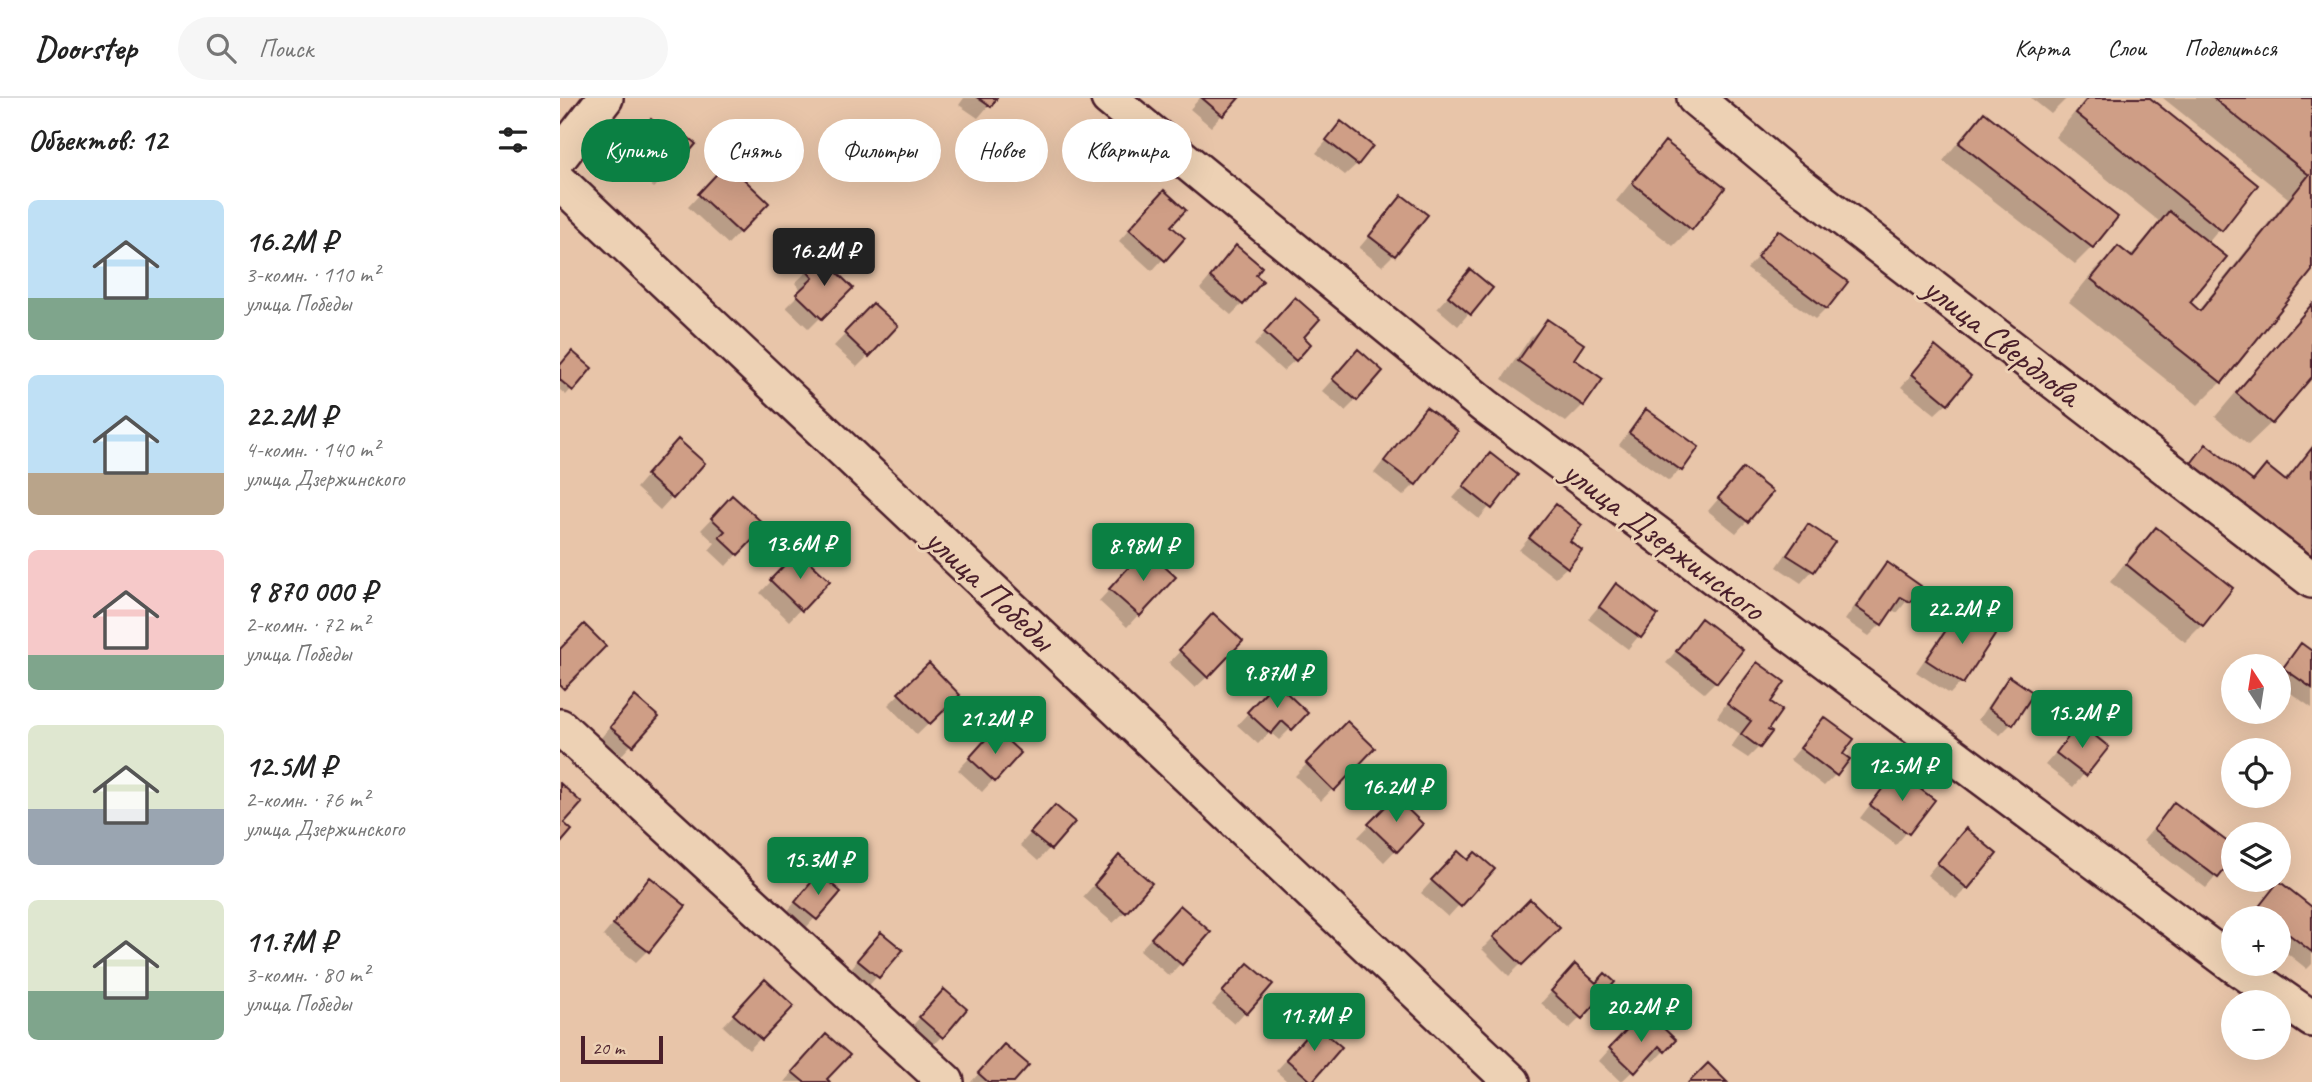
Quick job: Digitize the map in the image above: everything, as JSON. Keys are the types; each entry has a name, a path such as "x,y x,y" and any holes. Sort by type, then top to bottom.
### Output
{"street":[{"path":"560,156 605,98"},
{"name":"улица Дзержинского","path":"1109,98 1485,406 2221,955"},
{"name":"улица Свердлова","path":"1695,98 1791,178 2312,580"},
{"name":"улица Победы","path":"560,182 1512,1082"},
{"path":"560,727 946,1082"},
{"name":"улица Дзержинского","path":"2250,976 2312,1019"}],"building":[{"path":"978,98 997,98 991,107"},
{"path":"1202,98 1239,98 1223,116"},
{"path":"2088,98 2150,98 2258,185 2222,231 2076,113"},
{"path":"2213,98 2312,98 2312,271 2222,383 2091,279 2118,246 2132,257 2169,211 2227,257 2190,302 2200,311 2309,175"},
{"path":"1984,112 2118,217 2093,248 1959,143"},
{"path":"1341,121 1373,146 1358,165 1326,140"},
{"path":"690,139 696,144 690,151"},
{"path":"1665,141 1725,188 1692,230 1632,183"},
{"path":"709,182 747,182 769,203 740,233 698,194"},
{"path":"1164,190 1186,210 1171,226 1185,238 1165,261 1129,229"},
{"path":"1402,195 1428,215 1395,256 1369,236"},
{"path":"1778,230 1848,282 1827,309 1757,257"},
{"path":"1236,245 1262,267 1256,275 1263,281 1243,305 1210,277"},
{"path":"820,256 853,288 822,319 796,294 813,278 806,270"},
{"path":"1470,269 1493,288 1471,315 1448,296"},
{"path":"1295,297 1320,319 1304,337 1311,344 1296,361 1264,332"},
{"path":"873,303 898,326 869,357 844,333"},
{"path":"2312,304 2312,377 2272,424 2236,393"},
{"path":"1547,319 1584,344 1574,359 1603,379 1584,406 1518,361"},
{"path":"1935,346 1971,376 1948,404 1912,374"},
{"path":"1358,349 1383,371 1357,401 1332,379"},
{"path":"572,351 592,368 573,391 560,380 560,365"},
{"path":"1426,407 1458,431 1416,485 1384,461"},
{"path":"1646,409 1699,447 1682,471 1629,433"},
{"path":"678,439 705,463 673,499 646,475"},
{"path":"2206,444 2253,481 2266,465 2286,481 2312,448 2312,556 2301,547 2297,552 2189,466"},
{"path":"1490,453 1518,475 1492,509 1463,486"},
{"path":"1743,468 1773,492 1748,522 1718,498"},
{"path":"732,495 766,526 738,555 719,537 725,531 711,518"},
{"path":"1556,504 1582,525 1570,541 1582,550 1568,568 1529,538"},
{"path":"1808,524 1835,542 1814,572 1787,555"},
{"path":"2156,527 2233,588 2203,626 2126,564"},
{"path":"1145,549 1176,577 1140,616 1109,589"},
{"path":"798,551 830,581 802,611 770,580"},
{"path":"1887,562 1921,586 1910,602 1901,597 1882,625 1856,607"},
{"path":"1616,583 1658,615 1641,638 1599,607"},
{"path":"1961,608 1997,632 1963,684 1926,660"},
{"path":"1213,613 1243,641 1208,678 1179,650"},
{"path":"1701,618 1743,650 1717,683 1676,651"},
{"path":"584,624 606,646 564,689 560,685 560,649"},
{"path":"2301,643 2312,651 2312,688 2291,674 2291,657"},
{"path":"1757,662 1785,682 1771,702 1782,710 1768,730 1772,732 1760,748 1741,734 1751,721 1727,704"},
{"path":"929,663 960,695 930,724 898,693"},
{"path":"2009,676 2034,693 2013,725 1988,708"},
{"path":"1275,682 1308,713 1292,730 1282,721 1271,734 1247,712"},
{"path":"635,696 659,717 633,746 610,727"},
{"path":"1824,717 1854,739 1843,754 1850,759 1837,776 1800,748"},
{"path":"1347,721 1375,748 1334,791 1306,763"},
{"path":"2079,723 2109,747 2086,776 2056,753"},
{"path":"995,729 1021,753 995,782 969,758"},
{"path":"1896,771 1935,800 1909,834 1870,805"},
{"path":"560,783 582,803 564,823 572,830 560,844"},
{"path":"1395,797 1423,824 1397,852 1368,824"},
{"path":"2174,802 2221,837 2221,874 2218,878 2154,829"},
{"path":"1055,805 1075,822 1051,850 1030,833"},
{"path":"1966,828 1997,854 1968,889 1937,863"},
{"path":"1458,851 1468,860 1475,852 1495,869 1461,907 1431,880"},
{"path":"1119,855 1152,883 1126,913 1094,885"},
{"path":"819,873 841,892 817,920 795,902"},
{"path":"650,877 686,906 649,952 613,924"},
{"path":"2291,890 2312,907 2312,952 2291,936 2291,906 2259,906 2270,892"},
{"path":"1530,899 1560,928 1522,965 1493,937"},
{"path":"1180,905 1211,932 1182,965 1151,938"},
{"path":"881,932 903,950 879,978 857,960"},
{"path":"1248,963 1273,984 1247,1014 1222,992"},
{"path":"1575,964 1596,983 1605,973 1615,982 1582,1019 1551,991"},
{"path":"765,979 794,1006 762,1040 733,1014"},
{"path":"944,989 967,1009 943,1038 919,1017"},
{"path":"1637,1019 1647,1028 1655,1020 1676,1040 1665,1052 1659,1046 1635,1073 1609,1048"},
{"path":"1316,1025 1342,1047 1312,1082 1286,1059"},
{"path":"826,1034 850,1055 827,1079 830,1082 804,1082 792,1072"},
{"path":"1004,1044 1029,1065 1014,1082 988,1082 978,1073"},
{"path":"1708,1063 1727,1082 1689,1082"}]}
